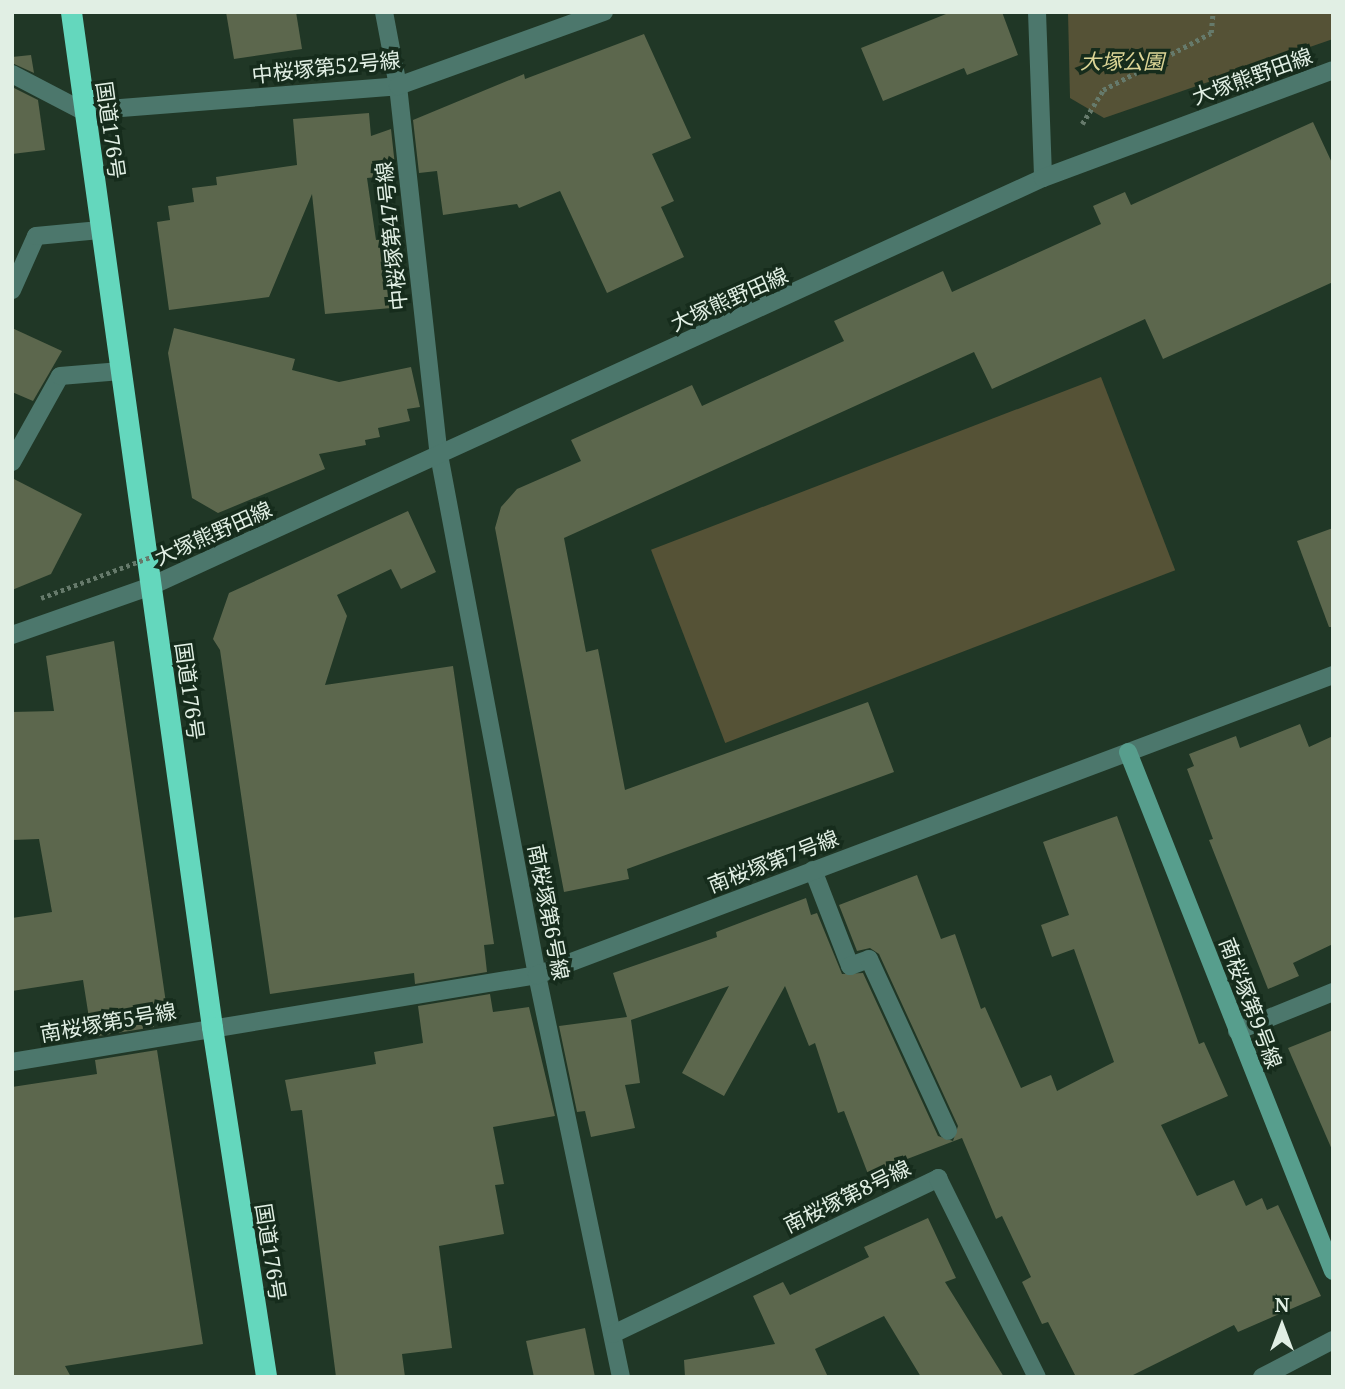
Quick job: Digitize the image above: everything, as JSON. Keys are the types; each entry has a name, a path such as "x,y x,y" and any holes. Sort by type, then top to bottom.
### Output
{"highway":[{"name":"国道176号","path":"71,12 212,1027 266,1377"}],"street":[{"name":"中桜塚第47号線","path":"384,12 398,86 439,455"},
{"name":"中桜塚第52号線","path":"83,111 398,86 604,12"},
{"path":"1037,12 1043,178"},
{"name":"大塚熊野田線","path":"12,635 151,586 1043,178 1333,70"},
{"path":"12,74 83,111"},
{"path":"12,289 18,262 36,236 100,230"},
{"path":"12,462 60,376 121,371"},
{"name":"南桜塚第6号線","path":"439,455 537,975 621,1377"},
{"name":"南桜塚第7号線","path":"212,1027 537,975 1333,675"},
{"name":"南桜塚第9号線","path":"1128,752 1333,1271"},
{"path":"813,870 850,966 869,959 948,1131"},
{"path":"1237,1031 1333,992"},
{"name":"南桜塚第5号線","path":"12,1062 212,1027"},
{"name":"南桜塚第8号線","path":"613,1334 938,1178 1037,1377"},
{"path":"1262,1377 1333,1340"}],"path":[{"path":"1082,124 1103,90 1211,33 1213,12"},
{"path":"41,598 163,553 249,514"}],"green space":[{"name":"大塚公園","path":"1068,12 1333,12 1333,39 1104,118 1070,98"},
{"path":"1101,377 1175,570 725,743 651,550"}],"building":[{"path":"226,12 296,12 302,49 234,59"},
{"path":"951,12 1002,12 1018,55 967,75 964,68 883,101 861,48"},
{"path":"644,34 691,138 652,154 674,201 661,207 684,257 607,293 560,191 519,208 517,204 443,215 437,171 419,173 413,120 524,74 525,79"},
{"path":"31,55 34,73 12,63 12,57"},
{"path":"12,87 38,100 45,150 12,154"},
{"path":"369,113 371,136 391,129 396,175 367,178 376,240 394,238 402,307 325,314 312,194 269,297 169,310 157,222 170,220 168,206 194,202 192,188 217,185 216,177 297,165 293,119"},
{"path":"1313,122 1333,165 1333,282 1163,359 1145,319 992,389 974,352 564,538 586,652 598,649 625,790 868,702 894,772 627,869 629,879 564,892 495,528 501,507 517,489 581,461 571,440 692,385 702,406 844,341 834,321 943,271 952,292 1101,224 1093,206 1125,192 1131,205"},
{"path":"12,328 62,351 33,401 12,392"},
{"path":"174,328 295,359 292,370 339,382 411,367 420,407 407,409 410,421 378,428 380,437 365,440 366,445 319,454 325,469 218,513 192,498 168,353"},
{"path":"12,478 82,514 51,574 12,590"},
{"path":"408,511 436,572 401,589 391,569 337,595 347,616 325,685 453,666 494,944 484,945 487,972 415,984 414,973 270,994 220,650 213,639 229,593"},
{"path":"1333,528 1333,627 1329,627 1297,541"},
{"path":"114,641 168,1017 152,1018 154,1027 92,1037 83,980 12,991 12,918 52,912 39,839 12,840 12,712 54,711 46,656"},
{"path":"1300,724 1309,747 1333,736 1333,944 1293,963 1299,976 1268,989 1209,840 1213,839 1187,769 1194,766 1189,754 1236,736 1240,748"},
{"path":"1117,816 1199,1044 1204,1042 1228,1096 1161,1125 1197,1196 1234,1180 1246,1206 1262,1198 1267,1210 1278,1205 1321,1296 1238,1332 1234,1325 1129,1377 1076,1377 1048,1322 1042,1324 1022,1282 1031,1277 1002,1216 996,1219 962,1138 868,1174 844,1111 838,1113 815,1043 809,1046 785,986 724,1096 682,1073 729,986 631,1020 640,1083 625,1085 635,1128 591,1137 585,1111 577,1112 559,1026 627,1017 613,973 717,937 716,932 806,898 811,915 817,913 842,974 863,973 938,1136 953,1141 958,1126 879,954 870,948 857,951 839,905 917,875 941,939 955,934 981,1009 985,1007 1021,1088 1051,1075 1057,1091 1114,1062 1074,949 1052,957 1041,925 1069,915 1043,842"},
{"path":"490,994 493,1012 529,1007 555,1116 493,1127 504,1184 495,1185 504,1234 439,1246 452,1348 402,1354 405,1377 336,1377 302,1110 291,1111 285,1080 376,1064 374,1052 423,1043 418,1006"},
{"path":"1333,1030 1333,1152 1288,1048"},
{"path":"157,1050 203,1344 65,1366 71,1377 12,1377 12,1087 97,1074 95,1060"},
{"path":"928,1218 956,1278 945,1282 1004,1377 921,1377 884,1316 815,1349 828,1377 685,1377 684,1360 775,1344 753,1296 783,1282 790,1295 869,1257 864,1247"},
{"path":"585,1328 595,1377 534,1377 526,1341"}]}
